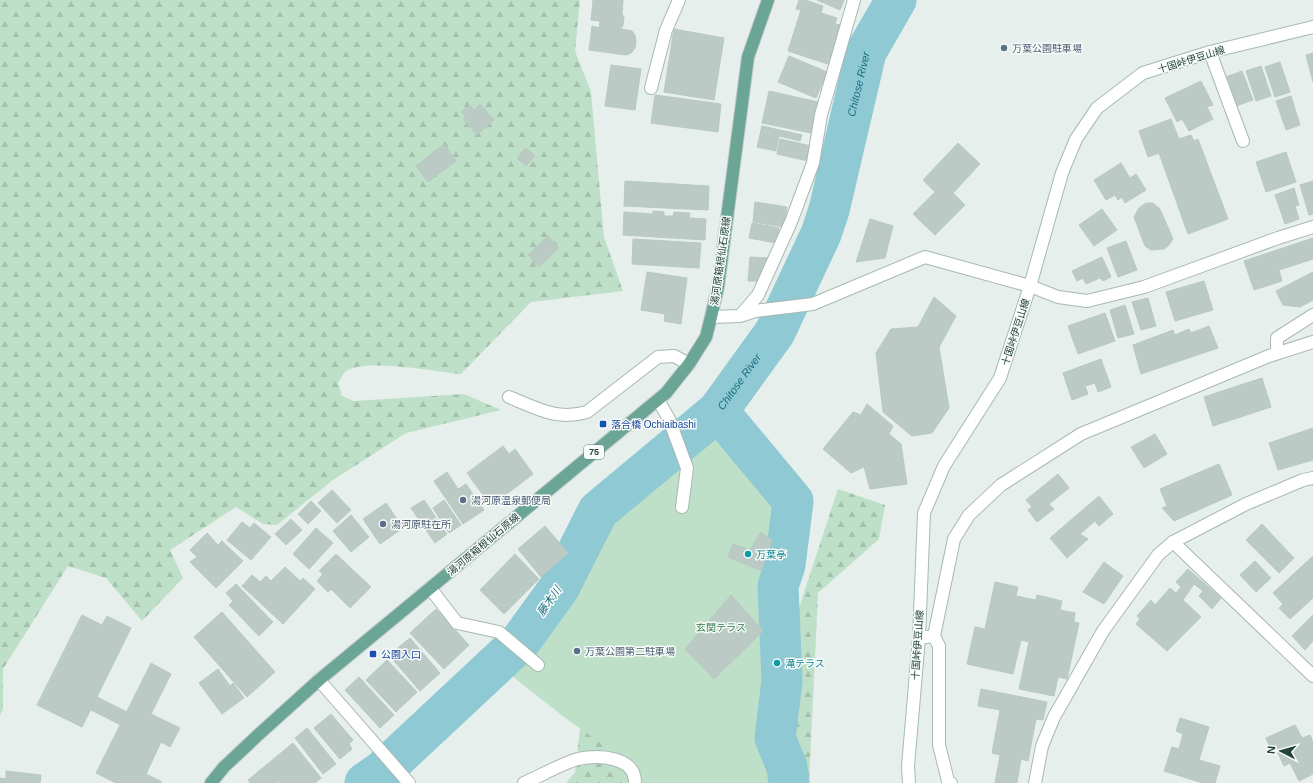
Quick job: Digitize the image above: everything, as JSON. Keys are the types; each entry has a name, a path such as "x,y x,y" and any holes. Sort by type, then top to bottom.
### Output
{"main road":[{"name":"湯河原箱根仙石原線","path":"211,783 224,767 319,680 666,393 689,364 706,337 718,287 748,57 768,0"}],"street":[{"path":"651,88 666,30 679,0"},
{"path":"740,316 758,295 791,222 810,170 821,115 854,0"},
{"name":"十国峠伊豆山線","path":"909,783 908,766 919,638 924,513 944,466 1000,378 1030,286 1062,173 1076,139 1097,108 1143,73 1210,52 1313,27"},
{"path":"1210,52 1242,141"},
{"path":"711,317 740,316 755,311 812,304 925,257 1030,286 1058,297 1087,301 1144,287 1278,238 1313,227"},
{"path":"1277,353 1277,338 1313,316"},
{"path":"951,783 948,781 939,745 939,646 934,636 954,539 969,515 1001,485 1082,434 1277,353 1313,342"},
{"path":"509,397 548,413 564,416 576,415 587,412 658,357 674,356 689,364"},
{"path":"658,400 670,421 687,468 682,507"},
{"path":"1035,783 1042,746 1054,718 1100,638 1158,555 1173,542 1246,504 1303,480 1313,478"},
{"path":"1173,542 1313,676"},
{"path":"430,588 457,623 499,632 535,662"},
{"path":"919,638 934,636"},
{"path":"319,680 409,783"},
{"path":"524,783 578,759 598,758 618,759 631,767 635,777 635,783"}],"green space":[{"path":"0,0 580,0 575,51 591,92 604,237 623,291 531,302 461,374 383,366 354,368 345,372 338,383 342,396 354,401 464,394 501,410 406,433 333,480 277,525 263,524 236,507 170,550 183,578 142,621 106,578 68,566 3,669 3,709 0,716"},
{"name":"玄関テラス","path":"718,411 793,501 785,565 778,586 782,681 775,738 787,767 789,783 640,783 641,777 635,767 568,720 503,669 604,517"},
{"path":"838,489 885,505 879,539 818,593 809,783 566,783 575,772 585,685 716,702 799,608"}],"building":[{"path":"593,0 623,0 622,14 624,17 621,29 632,31 635,35 635,48 631,53 626,55 589,50 592,26 599,28 600,21 591,20"},
{"path":"799,0 805,0 823,6 821,13 837,18 835,24 841,25 828,64 788,51 801,10 796,9"},
{"path":"817,0 844,0 840,10"},
{"path":"674,29 724,38 714,100 664,92"},
{"path":"1313,53 1313,82 1306,55"},
{"path":"789,56 827,72 816,98 778,82"},
{"path":"1280,62 1290,92 1275,97 1265,67"},
{"path":"611,65 641,69 635,110 605,106"},
{"path":"1261,66 1271,96 1256,101 1246,71"},
{"path":"1242,71 1253,100 1233,107 1223,78"},
{"path":"1201,81 1213,105 1207,107 1213,119 1189,131 1182,119 1177,122 1165,98"},
{"path":"769,91 818,102 811,133 762,123"},
{"path":"655,95 721,104 718,132 651,123"},
{"path":"1291,96 1300,125 1286,130 1276,101"},
{"path":"480,104 494,120 477,135 463,119 466,117 461,112 470,105 474,110"},
{"path":"1171,119 1179,139 1191,135 1194,141 1198,139 1228,219 1188,234 1159,153 1148,157 1139,131"},
{"path":"762,126 802,135 800,141 779,136 776,151 757,147"},
{"path":"780,139 811,146 808,161 777,154"},
{"path":"958,143 980,164 953,193 965,205 935,235 913,214 935,192 923,180"},
{"path":"444,144 456,161 428,182 416,166"},
{"path":"526,148 535,156 526,166 517,158"},
{"path":"1286,152 1296,182 1266,192 1256,162"},
{"path":"1121,163 1130,178 1136,174 1146,190 1125,203 1122,197 1118,200 1115,195 1106,200 1094,180"},
{"path":"625,181 709,186 708,210 624,206"},
{"path":"1313,181 1313,214 1309,215 1300,185"},
{"path":"1294,188 1299,205 1295,206 1299,219 1285,224 1275,195"},
{"path":"755,202 787,207 784,227 753,222"},
{"path":"1146,203 1153,203 1160,209 1173,239 1164,249 1151,250 1145,246 1134,217 1139,208"},
{"path":"1102,209 1117,230 1094,246 1079,225"},
{"path":"653,211 664,212 664,216 673,216 674,212 690,213 689,218 706,219 705,240 623,235 624,212 653,214"},
{"path":"870,219 893,226 885,258 856,262"},
{"path":"752,223 779,228 776,243 749,238"},
{"path":"548,236 559,248 539,267 528,255"},
{"path":"1313,238 1313,259 1279,270 1282,281 1254,290 1244,261"},
{"path":"633,239 701,243 699,268 632,264"},
{"path":"1126,241 1137,270 1118,277 1107,248"},
{"path":"750,257 770,258 759,281 748,281"},
{"path":"1102,257 1111,277 1103,281 1100,278 1086,284 1083,278 1077,281 1072,271"},
{"path":"647,272 687,278 681,324 664,321 665,314 641,310"},
{"path":"1313,272 1313,300 1300,307 1283,305 1276,291"},
{"path":"1204,281 1213,310 1175,321 1166,292"},
{"path":"934,297 956,316 939,347 949,408 932,433 912,436 883,412 876,353 891,329 918,327"},
{"path":"1148,298 1156,326 1141,330 1132,302"},
{"path":"1125,305 1134,334 1118,338 1110,310"},
{"path":"1105,313 1115,341 1078,354 1068,326"},
{"path":"1209,326 1218,348 1141,374 1133,345 1173,330 1175,335 1189,329 1191,333"},
{"path":"1101,359 1111,387 1098,392 1095,383 1085,386 1088,394 1072,400 1063,373"},
{"path":"1262,378 1271,407 1213,426 1204,397"},
{"path":"867,404 893,426 889,434 901,444 907,484 870,489 864,467 851,473 823,449 853,412 861,415"},
{"path":"1313,428 1313,460 1278,470 1269,443"},
{"path":"1155,434 1167,454 1144,468 1131,447"},
{"path":"503,446 509,454 515,449 533,474 491,506 467,473"},
{"path":"1219,464 1232,495 1174,521 1162,508 1167,506 1160,489"},
{"path":"447,472 458,489 466,484 484,510 463,524 434,481"},
{"path":"1058,474 1069,488 1049,504 1054,509 1037,522 1028,510 1032,507 1026,500"},
{"path":"332,490 351,510 337,523 318,503"},
{"path":"1099,496 1113,514 1099,526 1095,521 1080,534 1088,539 1067,558 1050,538"},
{"path":"424,500 447,534 435,543 411,508"},
{"path":"444,500 461,525 449,533 433,508"},
{"path":"311,501 321,511 308,524 298,514"},
{"name":"湯河原駐在所","path":"386,503 403,528 380,544 363,519"},
{"path":"351,515 369,537 351,552 333,531"},
{"path":"291,519 302,530 286,545 275,534"},
{"path":"242,522 250,528 254,523 271,537 251,560 227,540"},
{"path":"1262,524 1294,558 1279,573 1246,540"},
{"path":"545,526 568,553 541,577 518,549"},
{"path":"316,528 333,543 309,569 293,554"},
{"name":"万葉亭","path":"761,532 772,540 761,571 728,557 733,544 750,550"},
{"path":"207,533 218,545 222,541 243,561 216,588 190,562 197,557 190,550"},
{"path":"336,554 371,587 350,608 331,589 328,592 317,581 323,574 319,571"},
{"path":"515,554 539,579 504,614 480,590"},
{"path":"1313,556 1313,598 1290,619 1279,608 1283,604 1273,593"},
{"path":"1255,561 1271,578 1256,592 1240,575"},
{"path":"1104,562 1123,576 1104,604 1083,592"},
{"path":"285,567 300,581 303,578 315,589 283,624 242,586 252,575 260,582 266,576 271,581"},
{"path":"1188,569 1221,598 1212,609 1199,596 1203,591 1194,584 1183,600 1201,617 1167,651 1136,624 1140,619 1137,616 1151,600 1155,605 1170,588 1176,593 1181,587 1176,582"},
{"path":"995,582 1018,587 1016,596 1036,600 1037,595 1062,601 1060,610 1075,613 1074,622 1079,623 1067,679 1058,677 1054,696 1019,689 1029,642 1021,640 1013,674 967,664 975,627 985,629"},
{"path":"236,584 273,622 259,636 229,605 233,601 226,593"},
{"path":"731,595 763,631 714,679 685,649"},
{"path":"436,609 469,645 444,669 410,633"},
{"path":"222,612 275,672 247,697 194,637"},
{"path":"82,615 102,625 107,616 131,628 82,727 37,705"},
{"path":"1313,615 1313,641 1305,650 1292,636"},
{"path":"410,638 440,673 420,691 389,655"},
{"path":"387,660 417,692 396,712 366,680"},
{"path":"151,663 171,674 151,714 180,728 170,747 161,742 146,774 162,782 161,783 116,783 96,773"},
{"path":"218,669 230,686 233,683 244,698 222,714 199,683"},
{"path":"359,677 394,715 380,728 345,690"},
{"path":"981,689 1047,702 1043,720 1036,719 1028,761 1021,759 1017,783 995,783 1000,755 992,753 1000,710 978,706"},
{"path":"97,697 127,712 121,725 91,710"},
{"path":"331,714 353,740 349,744 352,749 340,759 314,728"},
{"path":"1180,718 1209,727 1199,760 1220,766 1215,783 1203,783 1164,771 1172,747 1179,749 1183,734 1176,731"},
{"path":"1295,725 1302,738 1310,735 1313,742 1313,774 1299,781 1290,763 1284,766 1277,751 1272,753 1266,738"},
{"path":"307,728 336,764 323,774 295,738"},
{"path":"293,743 321,778 315,783 280,783 279,781 276,783 250,783 248,780"},
{"path":"6,771 41,775 40,783 0,783 0,778 6,779"}],"waterway":[{"name":"Chitose River","path":"789,783 787,767 775,738 782,681 778,586 785,565 793,501 718,411 775,332 821,234 829,210 866,52 896,0"},
{"name":"藤木川","path":"365,783 381,772 520,642 559,588 598,511 718,411"}],"place":[{"name":"万葉公園駐車場","path":"1004,48"},
{"name":"落合橋 Ochiaibashi","path":"603,424"},
{"name":"湯河原温泉郵便局","path":"463,500"},
{"name":"湯河原駐在所","path":"383,524"},
{"name":"万葉亭","path":"748,554"},
{"name":"万葉公園第二駐車場","path":"577,651"},
{"name":"公園入口","path":"373,654"},
{"name":"滝テラス","path":"777,663"}]}
